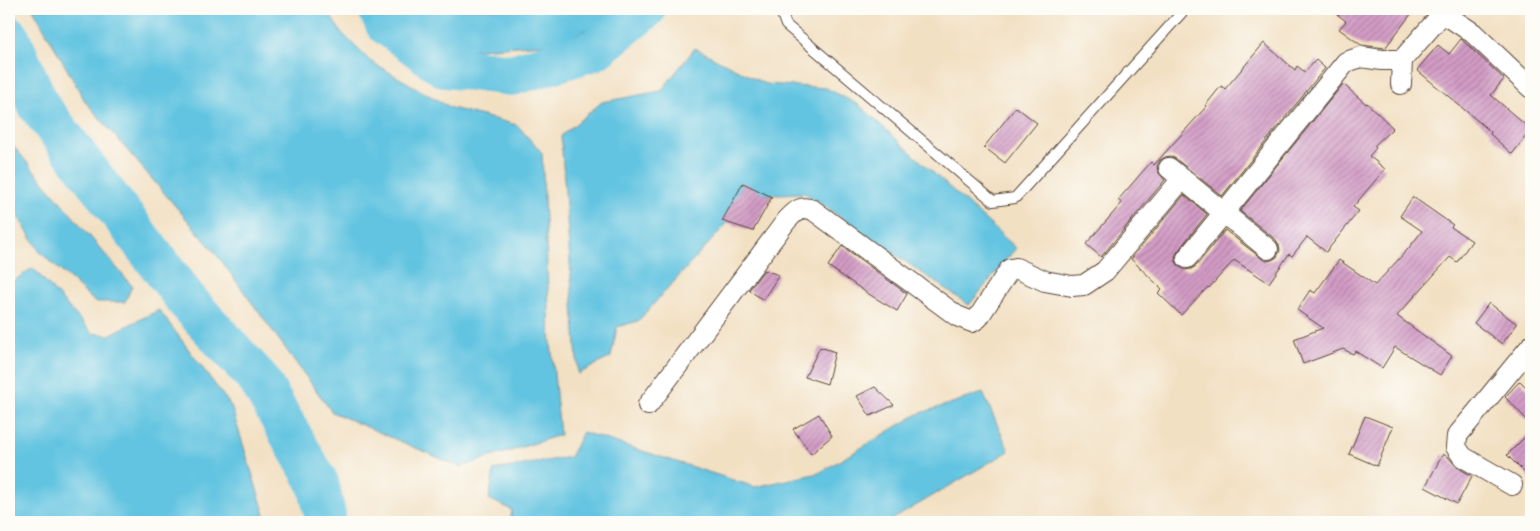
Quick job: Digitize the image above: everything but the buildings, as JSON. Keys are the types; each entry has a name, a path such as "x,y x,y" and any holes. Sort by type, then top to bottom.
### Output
{"street":[{"path":"1402,84 1402,60 1440,11 1473,33 1531,88"},
{"path":"1187,258 1225,214 1346,62 1360,57 1402,60"},
{"path":"648,405 788,220 797,210 806,207 813,210 957,316 972,322 978,318 1010,269 1016,268 1045,281 1072,286 1084,285 1105,271 1176,174 1268,250"},
{"path":"1512,485 1463,457 1456,447 1457,436 1531,346"}],"lane":[{"path":"780,9 786,25 993,201 1015,198 1185,9"}],"water":[{"path":"33,9 326,9 341,32 370,61 451,108 517,125 542,153 550,333 560,435 460,467 332,412 214,251 85,101"},
{"path":"395,9 626,9 604,15 592,27 556,43 453,51 416,29"},
{"path":"695,48 765,84 826,88 859,105 1016,248 969,305 805,193 753,195 638,321 617,327 611,357 578,374 561,136 602,102 661,91"},
{"path":"9,141 132,286 125,302 95,302 40,252 9,202"},
{"path":"33,268 92,333 109,335 159,310 231,406 265,515 264,522 9,522 9,284"},
{"path":"983,393 1009,451 888,522 510,522 512,510 489,499 494,470 570,457 583,432 755,487 819,473 918,414"}],"waterway":[{"path":"379,9 386,24 445,67 512,75 594,50 645,9"},
{"path":"9,37 39,106 188,302 259,380 318,483 325,522"}]}
